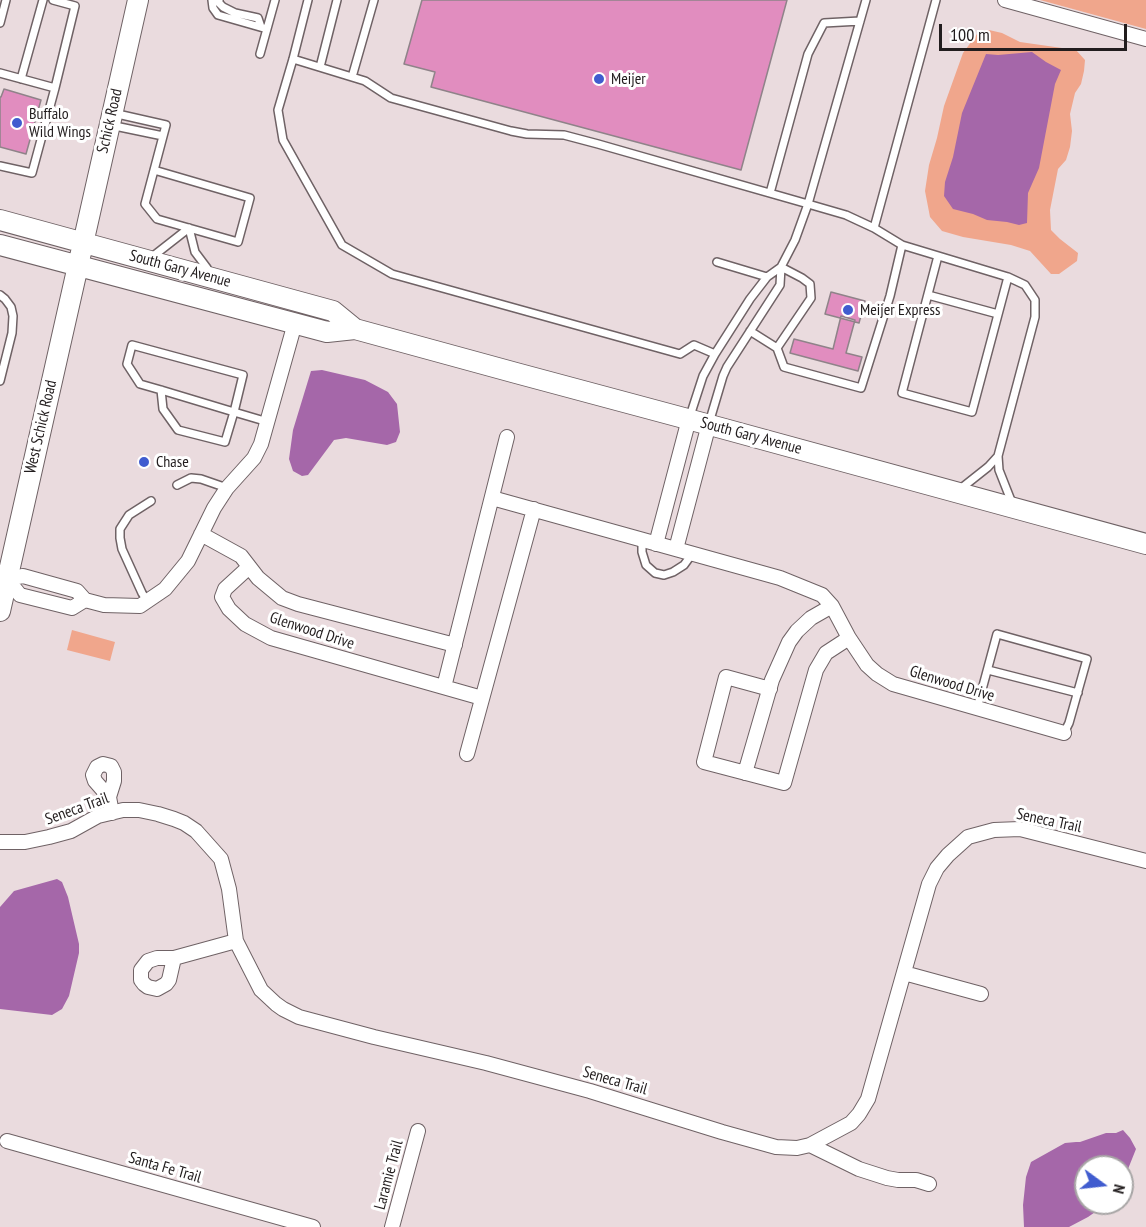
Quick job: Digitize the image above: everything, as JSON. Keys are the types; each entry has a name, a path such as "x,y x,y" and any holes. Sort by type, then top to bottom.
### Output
{"main road":[{"name":"Schick Road","path":"83,243 138,0"},
{"name":"South Gary Avenue","path":"0,220 333,311 355,329"},
{"name":"West Schick Road","path":"0,611 4,578 83,243"},
{"name":"South Gary Avenue","path":"0,245 327,332 355,329 1146,544"}],"street":[{"path":"1005,0 1146,39"},
{"path":"4,578 23,576 77,591 85,600 104,605 140,606 165,589 188,561 214,508 227,488 254,458 261,444 295,324"},
{"path":"656,544 689,419"},
{"path":"676,549 709,424"},
{"path":"444,687 507,437"},
{"name":"Glenwood Drive","path":"492,498 780,578 822,594 832,606 867,665 894,684 1064,733"},
{"path":"467,754 534,509"},
{"name":"Glenwood Drive","path":"201,534 241,556 258,578 282,598 455,645"},
{"name":"Glenwood Drive","path":"249,567 225,589 222,597 229,609 245,624 271,638 482,698"},
{"path":"745,773 770,689 789,642 811,618 832,606"},
{"path":"770,689 726,677 704,762 784,783 816,670 826,653 849,638"},
{"path":"109,797 112,813"},
{"name":"Seneca Trail","path":"0,842 25,842 49,837 71,831 98,816 123,810 139,810 158,814 184,823 204,838 221,859 229,889 236,941 261,990 276,1004 299,1017 590,1090 776,1147 798,1148 851,1123 868,1099 929,884 937,868 948,855 969,837 994,830 1020,829 1146,861"},
{"path":"174,958 236,941"},
{"path":"904,973 981,994"},
{"name":"Laramie Trail","path":"392,1227 418,1131"},
{"name":"Santa Fe Trail","path":"7,1140 314,1227"},
{"path":"810,1144 859,1169 887,1178 916,1180 929,1184"}],"lane":[{"path":"0,23 6,0"},
{"path":"21,79 43,0"},
{"path":"0,166 32,173 75,6 53,0"},
{"path":"212,0 213,8 218,15 264,28"},
{"path":"219,0 223,8 258,18 264,28"},
{"path":"260,54 264,28 275,0"},
{"path":"308,0 278,110 283,140 342,245 392,274 680,354 694,345 715,354"},
{"path":"320,67 337,0"},
{"path":"352,77 374,0"},
{"path":"709,424 727,367 780,285 781,267 795,240 808,204 866,0"},
{"path":"874,228 936,0"},
{"path":"770,193 808,54 824,23 860,21"},
{"path":"293,59 365,81 392,98 480,123 511,131 564,135 846,215 902,245 1008,277 1025,285 1035,300 1035,317 998,456 999,470 1014,508"},
{"path":"0,73 55,88"},
{"path":"111,119 166,125 163,136 154,170 145,204 157,219 238,242 250,198 154,170"},
{"path":"111,119 163,136"},
{"path":"148,261 189,228"},
{"path":"189,228 195,252 207,268 210,277"},
{"path":"750,331 777,348 784,367 861,388 890,296 902,245"},
{"path":"938,256 902,393 972,412 1008,277"},
{"path":"717,262 767,277"},
{"path":"689,419 703,376 715,354 750,299 767,277 781,267"},
{"path":"777,348 811,298 810,284 781,267"},
{"path":"0,295 11,307 13,316 12,333 0,381"},
{"path":"928,295 998,314"},
{"path":"161,390 163,409 178,430 225,442 234,412 243,375 132,345 127,364 140,384 161,390 234,412 268,422"},
{"path":"956,492 988,467 998,456"},
{"path":"177,485 191,478 227,488"},
{"path":"147,601 122,549 120,529 129,515 151,501"},
{"path":"642,540 642,552 646,565 655,573 664,575 673,572 684,565 692,554"},
{"path":"977,708 997,634 1087,659 1070,723 1064,733"},
{"path":"988,670 1078,693"}],"shaded area":[{"path":"1040,0 1146,0 1146,29"},
{"path":"989,30 1002,33 1020,42 1076,50 1085,60 1081,84 1075,93 1070,114 1072,131 1070,147 1066,160 1058,169 1050,210 1051,230 1078,253 1077,261 1059,274 1051,274 1030,251 942,231 930,217 925,191 944,106 963,53 977,34"},
{"path":"1032,52 1061,70 1055,84 1039,168 1028,193 1027,223 1019,225 987,220 953,209 944,196 945,182 962,113 986,54"},
{"path":"322,370 365,380 388,392 397,404 400,432 396,442 387,445 346,438 334,440 308,475 302,476 293,471 289,459 293,430 311,371"},
{"path":"72,630 115,642 110,661 67,650"},
{"path":"57,879 62,882 68,897 79,944 69,996 62,1009 52,1015 0,1009 0,907 14,891"},
{"path":"1123,1130 1130,1138 1136,1149 1134,1155 1074,1155 1074,1215 1091,1215 1069,1227 1024,1227 1023,1205 1026,1177 1031,1162 1065,1143 1080,1142 1106,1133"}],"building":[{"name":"Meijer","path":"422,0 787,0 741,170 431,87 435,72 404,64"},
{"name":"Buffalo Wild Wings","path":"4,89 41,100 26,154 0,147 0,97"},
{"path":"831,292 865,301 859,323 825,314"},
{"path":"841,316 855,320 846,353 862,357 858,371 790,353 794,339 833,349"}],"place":[{"name":"Meijer","path":"599,79"},
{"name":"Buffalo Wild Wings","path":"17,123"},
{"name":"Meijer Express","path":"848,310"},
{"name":"Chase","path":"144,462"}]}
